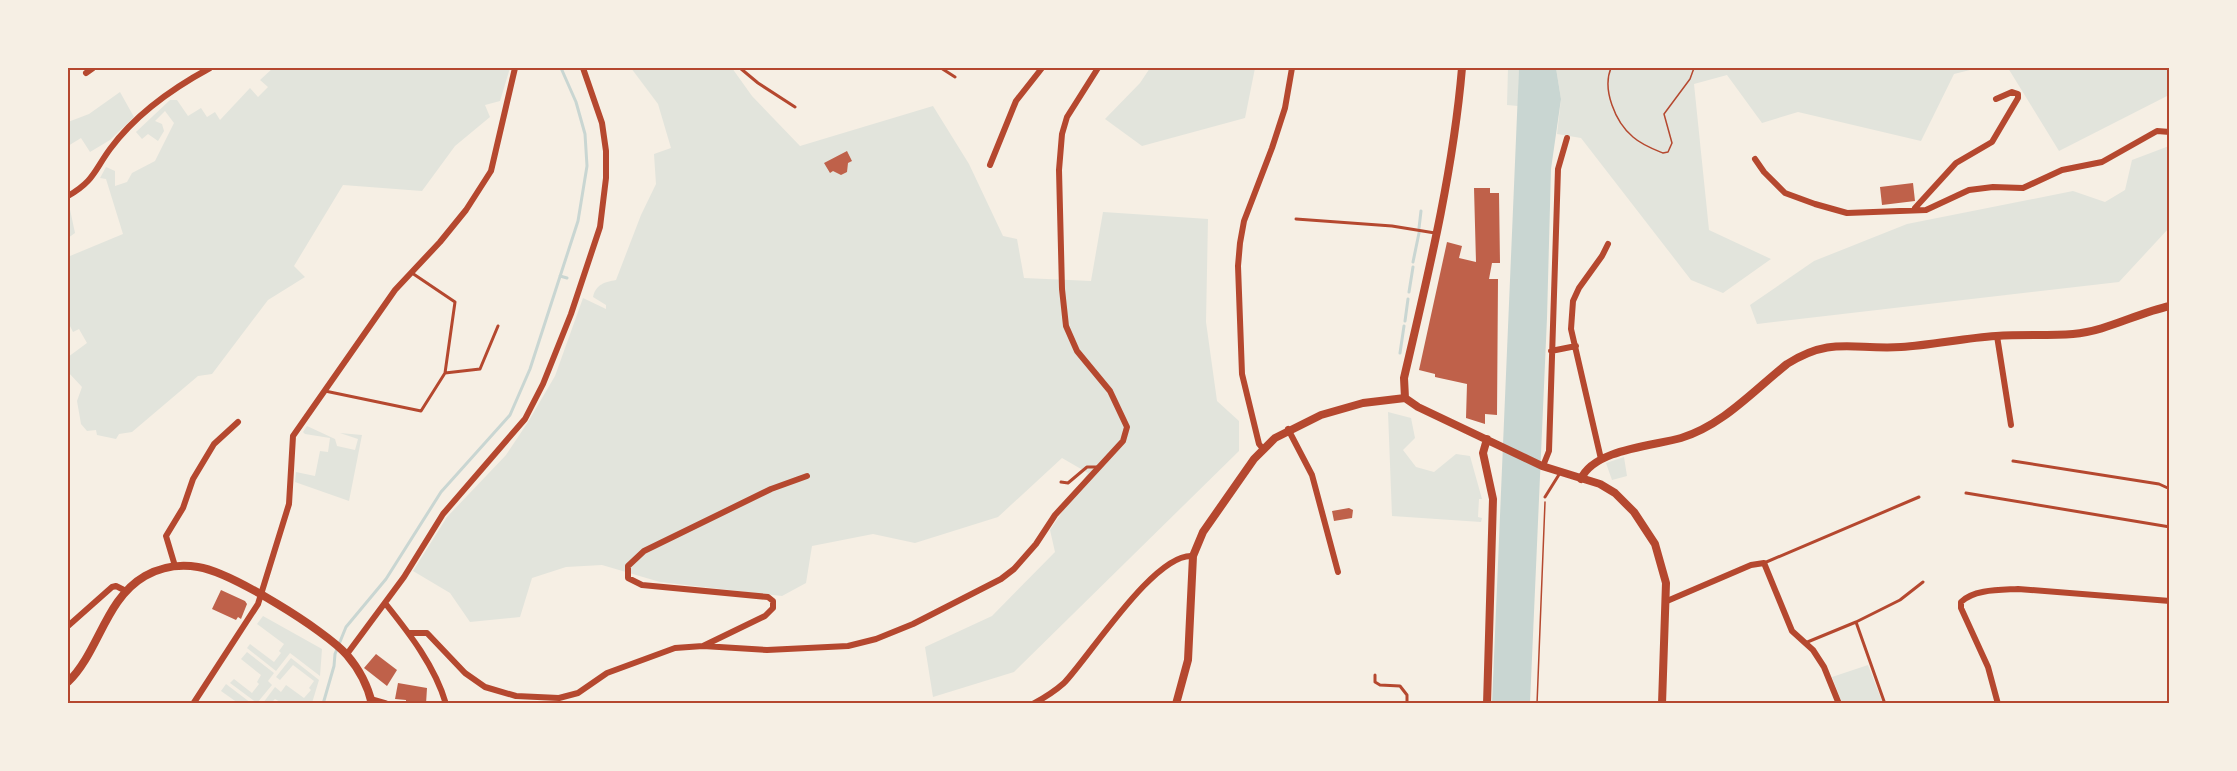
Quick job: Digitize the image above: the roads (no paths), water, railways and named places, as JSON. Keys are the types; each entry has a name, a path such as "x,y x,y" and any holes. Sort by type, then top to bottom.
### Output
{"main road":[{"path":"68,682 81,667 126,591 148,574 175,566 207,569 260,595 332,640 361,675 372,702"}],"street":[{"path":"86,73 93,68"},
{"path":"68,196 94,177 110,149 163,98 176,87 210,68"},
{"path":"193,704 255,612 289,504 293,436 395,290 466,210 491,171 515,68"},
{"path":"344,652 404,577 443,514 525,419 543,384 571,314 600,227 606,178 606,151 602,123 583,68"},
{"path":"990,165 1011,111 1042,68"},
{"path":"409,633 427,633 459,668 485,687 497,692 536,698 568,696 607,673 664,652 703,646 767,650 848,646 913,624 1002,579 1036,544 1055,515 1123,441 1127,427 1119,407 1077,351 1066,326 1059,253 1059,170 1062,134 1066,117 1098,68"},
{"path":"1263,449 1259,444 1242,374 1239,266 1244,221 1285,108 1292,68"},
{"path":"1405,398 1404,378 1438,234 1451,167 1462,68"},
{"path":"1915,208 1956,163 1992,142 2018,98 2018,93 2012,92 1996,99"},
{"path":"1755,159 1764,172 1785,193 1815,204 1847,213 1915,208 1926,210 1969,190 1993,187 2023,188 2062,170 2102,162 2157,131 2169,132"},
{"path":"1544,466 1549,451 1558,169 1567,138"},
{"path":"1601,459 1571,329 1573,301 1608,244"},
{"path":"1581,478 1588,467 1601,459 1699,432 1726,414 1787,364 1801,355 1825,347 1847,344 1898,347 1997,336 2075,334 2100,330 2169,306"},
{"path":"1997,336 2011,425"},
{"path":"1551,351 1576,346"},
{"path":"1176,704 1188,660 1193,556 1203,532 1263,449 1288,429 1340,409 1363,403 1405,398 1418,407 1544,466 1600,484 1615,493 1645,526 1660,556 1667,601 1662,704"},
{"path":"175,566 166,536 183,508 193,479 214,444 238,422"},
{"path":"1288,429 1312,475 1338,572"},
{"path":"1486,439 1483,453 1493,499 1487,704"},
{"path":"703,646 765,616 773,608 773,601 768,597 697,588 642,585 628,578 628,566 644,551 771,489 807,476"},
{"path":"1033,704 1063,683 1110,624 1169,562 1183,556 1193,556"},
{"path":"1667,601 1751,564 1764,562 1792,631 1824,667 1839,704"},
{"path":"68,626 112,587 116,586 126,591"},
{"path":"1998,704 1988,667 1961,608 1961,602 1976,594 2018,589 2169,601"},
{"path":"385,603 409,633 440,684 446,704"},
{"path":"372,702 385,704"}],"lane":[{"path":"740,68 758,83 795,107"},
{"path":"941,68 955,77"},
{"path":"1296,219 1392,226 1438,234"},
{"path":"325,391 422,411 445,373 455,302 412,273"},
{"path":"445,373 480,369 498,326"},
{"path":"2013,461 2159,484 2169,489"},
{"path":"1061,482 1068,483 1087,467 1100,467"},
{"path":"1545,497 1560,472"},
{"path":"1966,493 2169,527"},
{"path":"1764,562 1919,497"},
{"path":"1804,643 1856,622 1900,600 1923,582"},
{"path":"1856,622 1884,704"},
{"path":"1375,675 1375,682 1380,685 1400,686 1407,695 1407,704"}],"waterway":[{"path":"323,704 334,666 335,654 346,627 386,579 441,492 510,415 530,369 578,221 587,166 585,134 576,102 561,68"},
{"path":"1419,228 1421,211"},
{"path":"1413,262 1419,233"},
{"path":"1409,292 1413,267"},
{"path":"560,276 567,278"},
{"path":"1405,321 1408,299"},
{"path":"1400,353 1404,326"}]}
